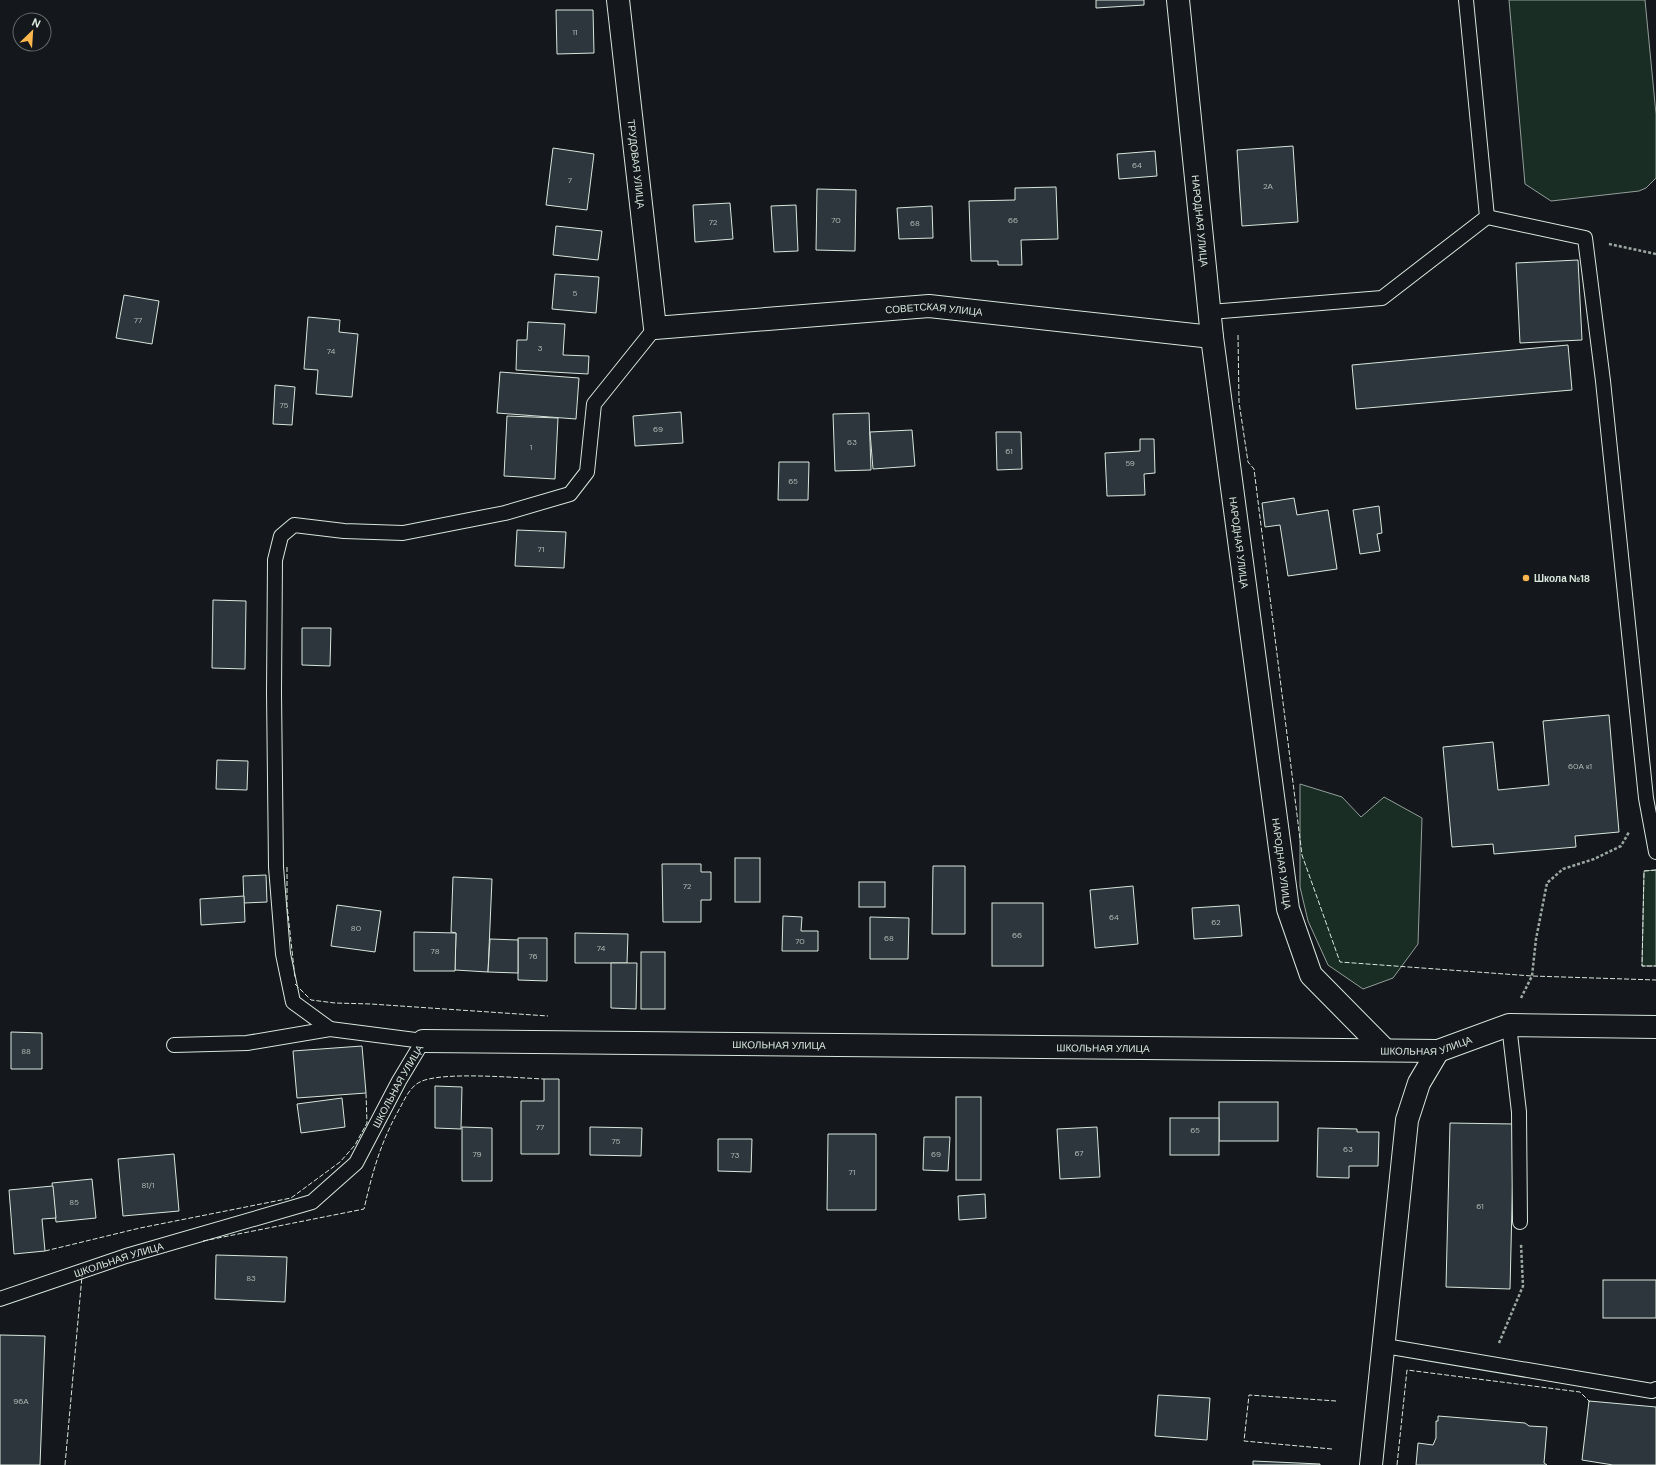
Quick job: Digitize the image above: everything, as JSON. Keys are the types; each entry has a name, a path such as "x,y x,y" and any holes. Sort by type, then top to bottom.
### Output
{"street":[{"name":"ТРУДОВАЯ УЛИЦА","path":"618,0 654,328"},
{"name":"НАРОДНАЯ УЛИЦА","path":"1178,0 1212,337 1288,909 1311,976 1385,1050"},
{"name":"СОВЕТСКАЯ УЛИЦА","path":"654,328 929,306 1212,337"},
{"name":"ШКОЛЬНАЯ УЛИЦА","path":"423,1041 1438,1050 1508,1025 1656,1027"},
{"path":"1372,1465 1407,1120 1419,1084 1438,1050"}],"lane":[{"path":"1466,0 1487,217"},
{"path":"1210,312 1382,298 1487,217 1585,238 1603,381 1646,798 1656,852"},
{"path":"330,1029 292,1002 283,954 276,867 274,692 275,560 282,536 294,524 344,531 402,533 505,513 570,494 587,472 594,404 654,328"},
{"path":"1508,1025 1519,1112 1520,1222"},
{"path":"174,1045 247,1043 330,1029 423,1041"},
{"name":"ШКОЛЬНАЯ УЛИЦА","path":"0,1299 126,1256 312,1202 356,1163 399,1081 423,1041"},
{"path":"1385,1346 1652,1390 1656,1389"}],"path":[{"path":"1585,238 1656,254"},
{"path":"1508,1025 1532,976 1536,939 1547,883 1564,869 1594,859 1621,846 1646,798"},
{"path":"1491,1364 1523,1286 1520,1222"}],"green space":[{"path":"1509,0 1645,0 1656,114 1656,178 1646,188 1639,191 1551,201 1525,184"},
{"path":"1300,784 1342,797 1361,817 1384,797 1422,818 1418,944 1393,978 1363,989 1328,965 1308,921 1300,887"},
{"path":"1656,870 1656,966 1642,966 1644,871"}],"building":[{"path":"1096,0 1144,0 1144,5 1096,8"},
{"path":"556,10 593,10 594,53 557,54"},
{"path":"1293,146 1298,222 1242,226 1237,150"},
{"path":"553,148 594,154 587,210 546,205"},
{"path":"1155,151 1157,176 1119,179 1117,154"},
{"path":"1056,187 1058,239 1021,240 1022,265 998,265 998,261 971,261 969,201 1015,200 1015,188"},
{"path":"817,189 856,190 855,251 816,250"},
{"path":"730,203 733,239 695,242 693,205"},
{"path":"796,205 798,251 774,252 771,206"},
{"path":"932,206 933,238 899,239 897,208"},
{"path":"556,226 602,231 598,260 553,255"},
{"path":"1578,260 1582,340 1520,343 1516,263"},
{"path":"555,274 599,277 596,313 552,309"},
{"path":"124,295 159,301 152,344 116,338"},
{"path":"308,317 340,320 339,332 358,334 352,397 316,394 318,370 304,369"},
{"path":"528,322 565,324 563,355 589,356 588,374 516,370 517,340 527,340"},
{"path":"1568,345 1572,390 1356,409 1352,365"},
{"path":"500,372 579,378 576,419 497,413"},
{"path":"275,385 295,387 292,425 273,424"},
{"path":"681,412 683,443 635,446 633,416"},
{"path":"869,413 871,470 835,471 833,414"},
{"path":"507,416 558,418 555,479 504,476"},
{"path":"912,430 915,466 873,469 870,432"},
{"path":"996,432 1021,432 1022,469 997,470"},
{"path":"1140,439 1154,439 1155,473 1144,474 1145,495 1107,496 1105,453 1140,451"},
{"path":"779,462 809,462 808,500 778,500"},
{"path":"1294,498 1297,515 1328,510 1337,569 1288,576 1280,525 1265,527 1262,503"},
{"path":"1379,506 1382,533 1377,534 1380,551 1360,554 1353,510"},
{"path":"517,530 566,532 564,568 515,566"},
{"path":"213,600 246,601 245,669 212,668"},
{"path":"302,628 331,628 330,666 302,665"},
{"path":"1609,715 1619,832 1575,836 1576,847 1494,854 1493,844 1452,847 1443,747 1493,742 1498,790 1549,785 1543,721"},
{"path":"217,760 248,761 247,790 216,789"},
{"path":"735,858 760,858 760,902 735,902"},
{"path":"662,864 701,864 701,872 711,872 711,900 701,900 701,922 663,922"},
{"path":"933,866 965,866 965,934 932,934"},
{"path":"266,875 267,902 244,903 243,876"},
{"path":"453,877 492,879 488,972 455,970 456,933 451,932"},
{"path":"859,882 885,882 885,907 859,907"},
{"path":"1133,886 1138,944 1095,948 1090,890"},
{"path":"244,896 245,922 201,925 200,899"},
{"path":"992,903 1043,903 1043,966 992,966"},
{"path":"337,905 381,911 375,952 331,946"},
{"path":"1239,905 1242,936 1194,939 1192,908"},
{"path":"783,916 802,917 801,931 818,931 818,951 782,951"},
{"path":"870,917 909,918 908,959 870,959"},
{"path":"414,932 456,933 455,971 414,971"},
{"path":"575,933 628,934 627,963 575,963"},
{"path":"518,938 547,938 547,981 518,980"},
{"path":"490,939 518,940 518,973 488,972"},
{"path":"641,952 665,952 665,1009 641,1009"},
{"path":"611,963 637,963 636,1009 611,1008"},
{"path":"11,1032 42,1033 42,1069 11,1069"},
{"path":"362,1046 366,1093 297,1098 293,1051"},
{"path":"544,1079 559,1079 559,1154 521,1154 521,1101 544,1101"},
{"path":"435,1086 462,1087 461,1129 435,1128"},
{"path":"956,1097 981,1097 981,1180 956,1180"},
{"path":"342,1098 345,1127 301,1133 297,1104"},
{"path":"1219,1102 1278,1102 1278,1141 1219,1141"},
{"path":"1170,1118 1219,1118 1219,1155 1170,1155"},
{"path":"1450,1123 1514,1124 1510,1289 1446,1287"},
{"path":"462,1127 492,1128 492,1181 462,1181"},
{"path":"590,1127 642,1128 641,1156 590,1155"},
{"path":"1097,1127 1100,1177 1060,1179 1057,1129"},
{"path":"1318,1128 1357,1129 1357,1132 1379,1132 1378,1166 1349,1166 1349,1178 1317,1177"},
{"path":"828,1134 876,1134 876,1210 827,1210"},
{"path":"924,1137 950,1137 948,1171 923,1170"},
{"path":"718,1139 752,1139 751,1172 718,1171"},
{"path":"174,1154 179,1211 123,1216 118,1159"},
{"path":"92,1179 96,1218 56,1222 52,1183"},
{"path":"53,1186 56,1218 42,1219 45,1251 14,1254 9,1190"},
{"path":"985,1194 986,1218 959,1220 958,1196"},
{"path":"216,1255 287,1257 285,1302 215,1299"},
{"path":"1603,1280 1656,1280 1656,1318 1603,1318"},
{"path":"0,1335 45,1336 40,1465 0,1465"},
{"path":"1158,1395 1210,1398 1207,1440 1155,1436"},
{"path":"1589,1401 1656,1407 1656,1465 1613,1465 1582,1460"},
{"path":"1438,1416 1525,1423 1529,1426 1547,1427 1544,1463 1547,1465 1416,1465 1418,1443 1433,1445 1436,1438 1436,1421 1438,1421"},
{"path":"1253,1461 1320,1464 1320,1465 1253,1465"}],"fence":[{"path":"1238,335 1239,402 1248,462 1254,469 1302,855 1340,962 1532,976 1656,980"},
{"path":"287,867 287,905 295,978"},
{"path":"1656,870 1644,871 1642,966 1656,966"},
{"path":"295,984 311,1000 335,1003 548,1016"},
{"path":"203,1241 364,1209 374,1168 388,1131 404,1099 414,1086 420,1082 430,1079 462,1076 544,1079"},
{"path":"45,1251 140,1228 291,1198 340,1162 355,1145 367,1123 366,1093"},
{"path":"65,1465 82,1276"},
{"path":"1397,1465 1407,1370 1580,1392 1590,1402"},
{"path":"1332,1449 1244,1441 1249,1395 1336,1401"}],"place":[{"name":"Школа №18","path":"1526,578"}]}
